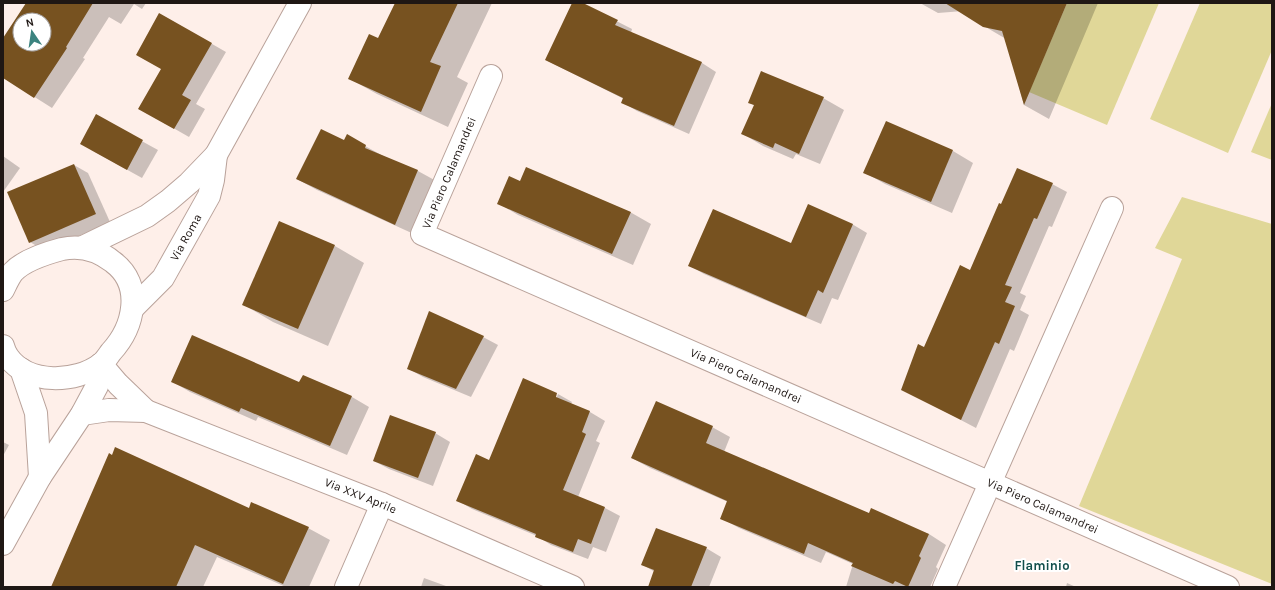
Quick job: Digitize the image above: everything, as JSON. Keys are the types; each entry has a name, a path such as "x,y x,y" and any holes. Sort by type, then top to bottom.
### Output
{"street":[{"name":"Via Roma","path":"83,247 126,227 153,212 190,183 216,155 300,3"},
{"name":"Via Piero Calamandrei","path":"491,76 422,234 1228,587"},
{"name":"Via Roma","path":"133,308 162,278 209,196 213,180 216,155"},
{"path":"944,587 1112,208"},
{"path":"6,278 22,265 43,254 64,249 83,247 103,254 120,267 130,286 133,308 128,326 119,344 102,364 81,374 61,378 40,377 9,357"},
{"path":"9,357 36,413 40,477"},
{"path":"3,544 40,477 82,414 97,386 102,364"},
{"name":"Via XXV Aprile","path":"102,364 118,384 146,411"},
{"name":"Via XXV Aprile","path":"82,414 109,410 146,411 382,504 572,587"},
{"path":"346,587 382,504"}],"shaded area":[{"path":"1067,3 1159,3 1107,125 1029,92"},
{"path":"1200,3 1272,3 1272,50 1228,153 1150,119"},
{"path":"1272,103 1272,160 1251,152"},
{"path":"1182,197 1272,224 1272,584 1079,506 1182,259 1155,248"}],"building":[{"path":"26,3 93,3 66,47 67,48 34,98 3,78 3,38 12,24 12,52 52,52 52,12 20,12"},
{"path":"395,3 458,3 430,62 441,66 421,112 348,79 369,34 378,38"},
{"path":"572,3 583,3 618,20 615,25 702,62 674,126 621,103 623,98 545,60"},
{"path":"945,3 1067,3 1024,105 1002,31 983,27"},
{"path":"159,13 212,43 182,95 191,100 174,129 138,109 161,69 136,55"},
{"path":"761,71 824,97 799,154 775,143 773,148 741,134 754,105 748,103"},
{"path":"96,114 143,140 127,170 80,144"},
{"path":"886,121 953,150 931,202 863,173"},
{"path":"321,129 344,140 347,134 366,145 365,148 418,170 395,225 296,179"},
{"path":"74,164 96,214 29,243 7,192"},
{"path":"526,167 631,212 612,254 497,204 509,176 520,181"},
{"path":"1017,168 1053,183 1037,219 1034,218 1005,285 1012,287 1005,302 1015,306 999,344 995,342 961,420 901,390 918,344 924,347 960,265 970,270 999,203 1001,204"},
{"path":"808,204 853,224 823,293 818,290 806,317 688,266 713,209 791,243"},
{"path":"279,221 335,245 298,329 242,305"},
{"path":"429,311 484,336 456,389 407,369"},
{"path":"192,335 299,382 303,375 352,396 330,446 241,408 239,412 171,382"},
{"path":"523,378 557,393 556,397 590,411 582,432 586,434 563,490 605,507 591,544 578,539 573,552 535,537 536,534 456,501 476,454 489,460"},
{"path":"656,401 713,426 706,443 869,513 871,508 929,534 919,556 921,558 908,587 895,581 893,584 851,566 853,563 808,543 804,554 720,519 727,501 631,458"},
{"path":"390,415 436,432 418,478 373,461"},
{"path":"115,447 249,508 251,502 309,527 283,584 195,545 176,587 51,587 109,453 112,455"},
{"path":"656,528 707,547 691,587 648,587 654,570 641,565"}],"district":[{"name":"Flaminio","path":"1042,565"}]}
